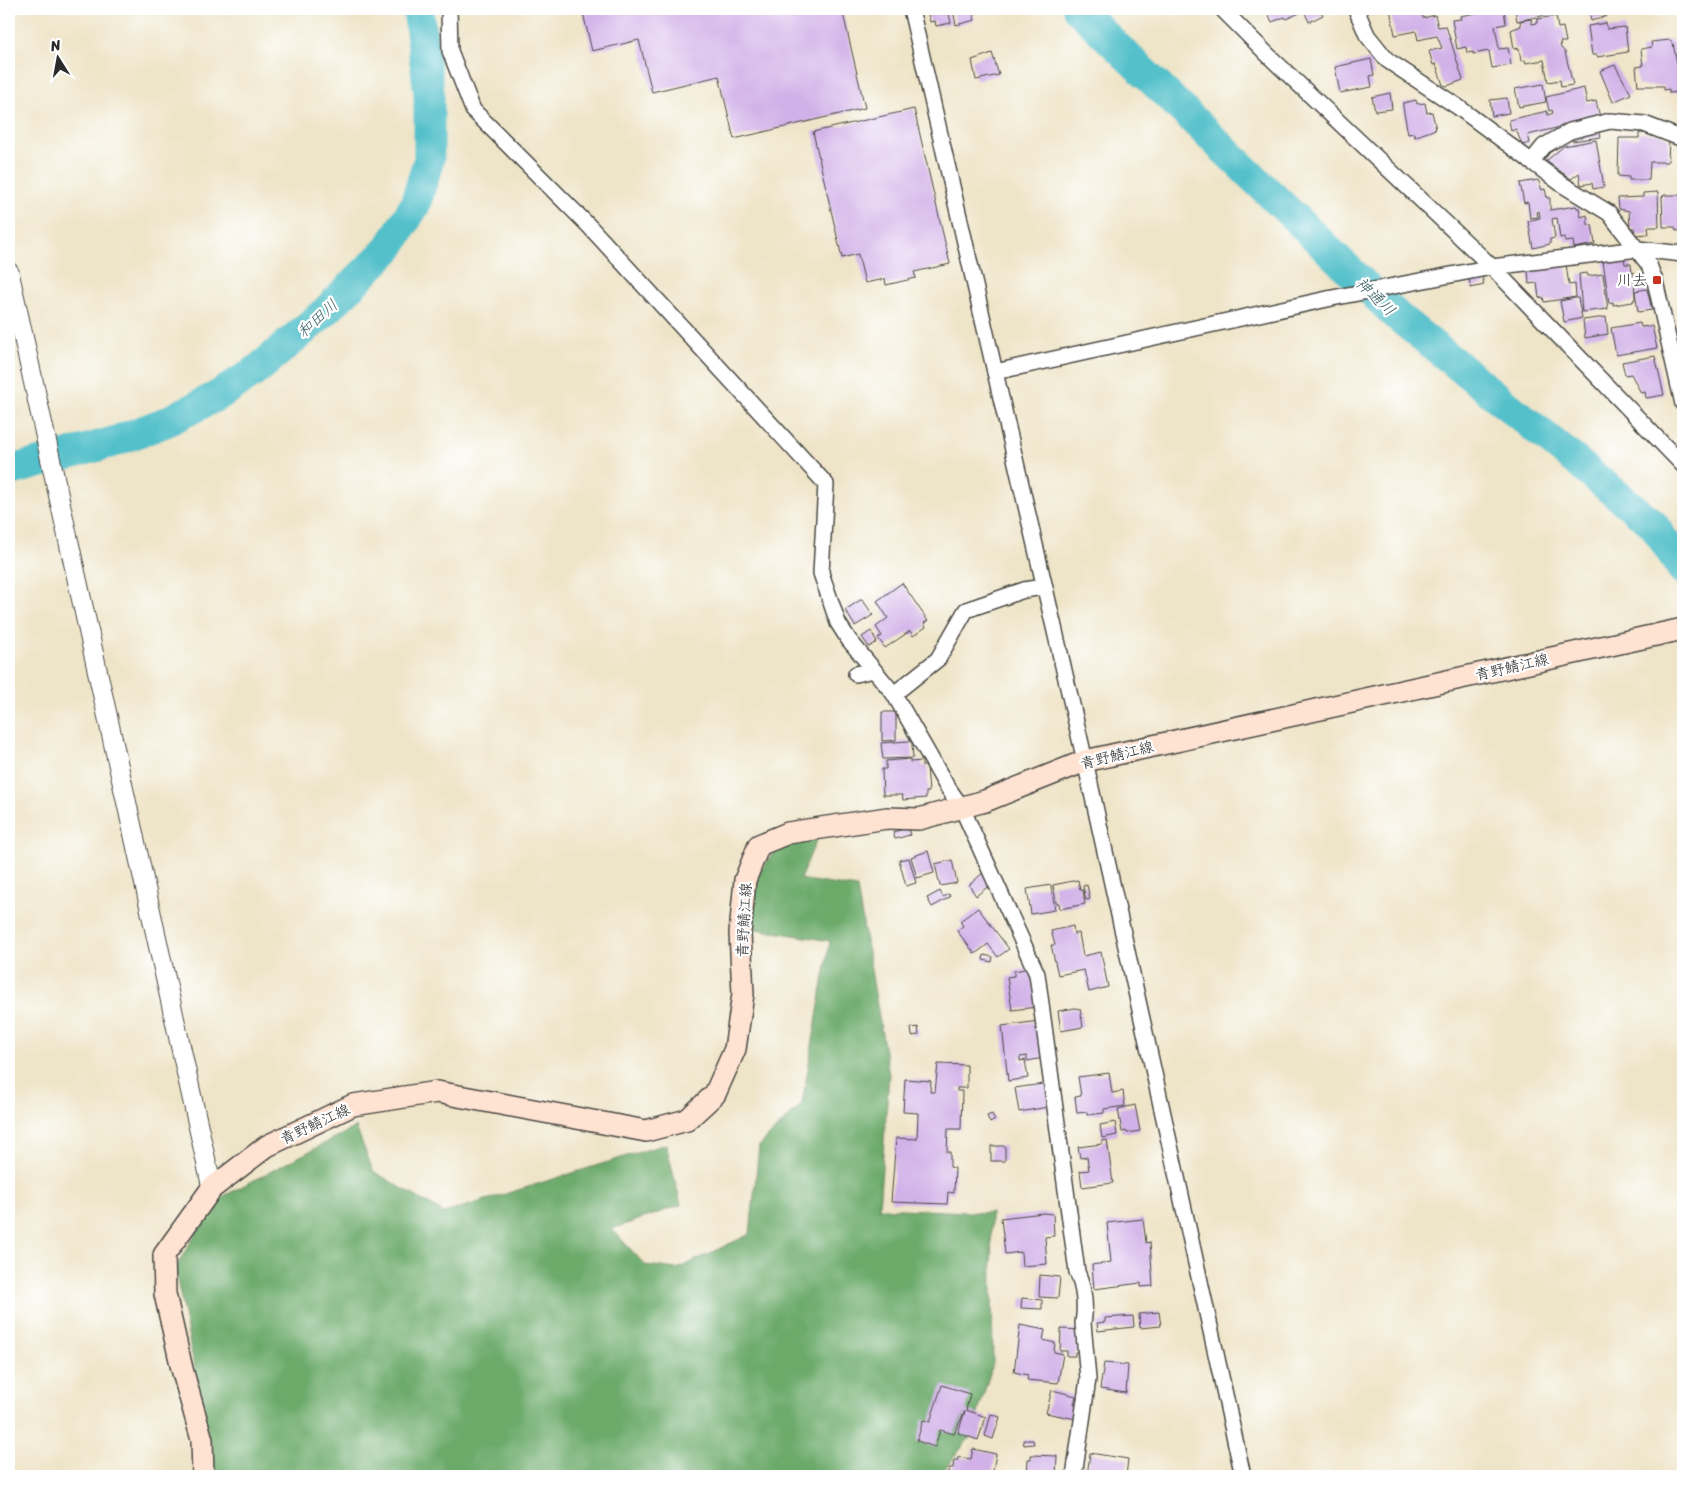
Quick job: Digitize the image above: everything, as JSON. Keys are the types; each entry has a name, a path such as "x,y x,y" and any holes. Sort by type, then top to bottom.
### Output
{"main road":[{"name":"青野鯖江線","path":"203,1476 202,1440 182,1369 165,1294 164,1255 212,1188 267,1146 353,1105 437,1092 646,1131 687,1120 715,1094 735,1049 743,994 740,932 745,880 759,845 788,833 887,818 919,820 985,801 1085,761 1683,629"}],"street":[{"path":"449,9 450,51 473,110 589,226 826,484 821,573 838,623 849,640 894,694 946,785 962,808 1037,974 1077,1272 1082,1283 1085,1314 1083,1323 1088,1379 1074,1476"},
{"path":"911,9 1043,587 1085,761 1243,1476"},
{"path":"1222,9 1270,57 1492,267 1683,465"},
{"path":"1356,9 1367,34 1387,60 1458,107 1563,185 1609,212 1649,266 1655,281 1683,404"},
{"path":"1531,162 1544,146 1570,131 1610,121 1644,124 1683,139"},
{"path":"995,372 1343,296 1492,267 1638,250 1683,254"},
{"path":"9,272 212,1188"},
{"path":"894,694 938,659 966,610 1024,590 1043,587"},
{"path":"856,674 873,670"}],"green space":[{"path":"817,839 800,879 857,888 889,1075 879,1208 991,1213 993,1363 971,1436 939,1476 216,1476 175,1269 214,1201 356,1127 373,1171 444,1213 666,1144 681,1205 612,1229 645,1265 677,1269 750,1234 759,1146 802,1104 830,941 756,929 749,889 776,848"}],"building":[{"path":"582,9 842,9 865,108 734,139 719,76 652,92 639,40 592,51"},
{"path":"948,9 951,23 936,26 935,21 930,22 927,10"},
{"path":"953,9 972,9 975,20 956,25"},
{"path":"975,9 992,9 976,13"},
{"path":"1266,9 1320,9 1323,15 1309,22 1304,11 1286,19 1285,17 1272,22"},
{"path":"1390,9 1421,9 1423,18 1435,15 1438,27 1446,26 1463,80 1447,86 1443,85 1436,64 1433,65 1429,51 1442,48 1437,36 1418,40 1416,31 1395,35"},
{"path":"1515,9 1560,9 1561,12 1517,21"},
{"path":"1589,9 1606,9 1607,16 1591,21"},
{"path":"1491,10 1492,13 1504,10 1506,24 1495,26 1499,49 1508,48 1511,65 1492,68 1489,51 1473,54 1473,52 1467,53 1466,47 1457,49 1452,20 1461,19 1460,16"},
{"path":"1556,16 1558,28 1563,27 1566,42 1560,42 1561,48 1565,52 1573,85 1561,87 1560,80 1548,82 1544,60 1526,63 1525,60 1521,61 1519,48 1514,49 1511,30 1521,26 1520,21 1531,19 1532,24 1537,23 1537,19"},
{"path":"1606,23 1607,29 1625,27 1628,52 1597,57 1597,55 1592,55 1588,26"},
{"path":"1670,40 1673,43 1680,79 1683,78 1681,92 1669,93 1669,89 1664,90 1664,86 1638,86 1636,67 1643,66 1641,49 1652,47 1651,42"},
{"path":"992,53 999,75 976,80 972,60"},
{"path":"1371,59 1374,75 1370,76 1372,87 1340,93 1335,67"},
{"path":"1615,65 1631,94 1613,102 1600,71"},
{"path":"1543,84 1546,102 1519,107 1515,89"},
{"path":"1584,88 1587,103 1596,101 1600,117 1528,135 1530,143 1522,145 1516,129 1511,131 1509,120 1547,111 1548,115 1553,113 1552,110 1549,111 1546,97"},
{"path":"1390,93 1392,109 1375,111 1372,97"},
{"path":"1507,98 1509,113 1492,116 1490,100"},
{"path":"1416,100 1417,104 1425,103 1427,113 1432,112 1436,129 1414,137 1414,133 1408,134 1403,103"},
{"path":"914,109 950,264 914,272 916,278 886,285 885,279 865,283 858,254 842,258 813,132"},
{"path":"1599,130 1601,137 1572,141 1571,135"},
{"path":"1639,133 1660,134 1669,139 1668,162 1650,162 1649,180 1629,180 1629,177 1618,176 1619,138 1639,138"},
{"path":"1596,140 1604,187 1593,189 1592,183 1581,185 1579,173 1571,179 1546,161 1564,146"},
{"path":"1538,180 1542,190 1545,189 1547,198 1550,198 1550,210 1576,206 1579,208 1581,217 1587,215 1588,225 1592,225 1595,244 1574,248 1573,241 1565,242 1564,237 1560,238 1557,218 1552,219 1555,238 1550,239 1550,244 1533,248 1528,221 1540,218 1539,211 1537,212 1538,217 1530,218 1528,202 1524,203 1520,183"},
{"path":"1658,192 1659,227 1648,227 1649,234 1635,235 1634,228 1630,228 1629,211 1619,209 1618,198 1643,197 1643,193"},
{"path":"1664,195 1682,195 1683,230 1676,231 1675,227 1663,227 1662,197"},
{"path":"1624,258 1625,264 1631,264 1632,273 1634,272 1635,300 1633,302 1613,305 1613,302 1609,303 1603,261"},
{"path":"1566,265 1569,285 1575,284 1576,297 1544,302 1543,297 1539,298 1537,283 1529,284 1528,270"},
{"path":"1587,273 1588,276 1603,274 1608,309 1582,312 1579,274"},
{"path":"1482,276 1484,285 1471,288 1469,279"},
{"path":"1647,289 1652,310 1638,312 1635,291"},
{"path":"1578,298 1582,318 1564,322 1560,301"},
{"path":"1606,317 1608,334 1585,338 1583,320"},
{"path":"1640,323 1641,327 1652,326 1657,348 1616,355 1611,328"},
{"path":"1655,356 1664,395 1646,398 1645,392 1641,393 1631,374 1625,375 1622,362"},
{"path":"902,583 928,621 924,623 926,627 913,636 910,631 885,648 878,638 882,636 876,627 888,618 877,601"},
{"path":"862,599 873,615 855,626 845,610"},
{"path":"871,631 877,642 869,647 862,637"},
{"path":"882,712 896,712 896,740 882,741"},
{"path":"909,741 912,743 913,758 883,759 881,743"},
{"path":"910,759 910,762 922,761 922,766 927,766 929,792 926,792 926,798 903,800 902,795 883,795 882,769 886,769 886,761"},
{"path":"908,828 910,835 895,839 893,832"},
{"path":"928,851 934,873 917,878 911,857"},
{"path":"909,858 916,883 906,886 899,860"},
{"path":"952,860 957,883 940,886 935,864"},
{"path":"985,871 995,881 976,896 969,885"},
{"path":"1078,880 1080,890 1083,890 1085,904 1060,909 1059,903 1056,903 1053,885"},
{"path":"1051,885 1055,910 1031,914 1027,889"},
{"path":"1087,885 1090,899 1086,900 1083,886"},
{"path":"940,891 943,897 949,894 950,897 932,907 927,898"},
{"path":"978,908 1009,949 998,957 988,944 975,954 957,931 963,926 960,921"},
{"path":"1073,926 1074,934 1079,933 1083,956 1101,952 1108,987 1089,992 1084,970 1058,975 1051,945 1055,945 1051,931"},
{"path":"984,955 993,957 992,962 983,960"},
{"path":"1030,968 1037,1007 1012,1010 1007,977 1014,976 1014,971"},
{"path":"1080,1009 1083,1027 1061,1031 1058,1011"},
{"path":"1039,1021 1044,1058 1027,1061 1027,1056 1020,1057 1020,1061 1025,1060 1028,1078 1008,1081 1002,1026"},
{"path":"918,1027 919,1035 912,1036 911,1028"},
{"path":"938,1064 967,1065 967,1088 957,1088 957,1091 962,1091 961,1129 948,1129 947,1152 950,1152 950,1167 955,1168 954,1193 948,1192 947,1204 891,1202 896,1138 917,1139 918,1113 903,1112 905,1079 931,1081 930,1092 935,1092"},
{"path":"1109,1073 1112,1093 1123,1091 1125,1106 1104,1109 1104,1113 1087,1115 1087,1112 1077,1113 1075,1097 1081,1096 1078,1077"},
{"path":"1049,1083 1048,1107 1019,1112 1015,1088"},
{"path":"1135,1105 1140,1131 1122,1132 1118,1109"},
{"path":"992,1114 995,1120 990,1123 987,1116"},
{"path":"1115,1122 1117,1135 1102,1138 1100,1125"},
{"path":"1107,1140 1113,1183 1082,1187 1080,1171 1089,1170 1087,1157 1080,1158 1078,1147 1102,1144 1102,1141"},
{"path":"991,1146 1005,1146 1005,1161 991,1161"},
{"path":"1043,1213 1053,1214 1054,1236 1045,1237 1047,1264 1022,1266 1021,1252 1005,1254 1001,1218"},
{"path":"1143,1219 1146,1243 1150,1242 1153,1286 1141,1287 1141,1283 1094,1289 1092,1265 1111,1262 1107,1223"},
{"path":"1040,1275 1060,1277 1058,1298 1039,1297"},
{"path":"1022,1298 1042,1300 1042,1309 1021,1308"},
{"path":"1159,1312 1161,1326 1140,1328 1139,1314"},
{"path":"1133,1316 1134,1327 1098,1331 1097,1323 1105,1322 1105,1318"},
{"path":"1020,1325 1045,1330 1043,1340 1055,1343 1054,1352 1063,1354 1058,1383 1027,1380 1028,1375 1014,1372"},
{"path":"1061,1329 1084,1330 1082,1352 1075,1352 1075,1356 1067,1356 1067,1351 1060,1351"},
{"path":"1104,1363 1128,1365 1126,1393 1100,1389"},
{"path":"942,1385 970,1394 966,1410 986,1417 978,1440 958,1433 965,1411 954,1434 940,1430 935,1447 917,1441 923,1420 930,1422"},
{"path":"1052,1390 1076,1396 1074,1404 1079,1405 1076,1419 1046,1413"},
{"path":"991,1414 1000,1417 993,1439 985,1436"},
{"path":"1023,1440 1033,1440 1034,1444 1024,1445"},
{"path":"973,1449 996,1454 992,1476 947,1476 949,1468 953,1468 954,1460 958,1460 958,1457 971,1459"},
{"path":"1090,1453 1128,1459 1126,1476 1087,1476"},
{"path":"1031,1455 1057,1456 1056,1476 1027,1476 1028,1459 1031,1459"}],"waterway":[{"name":"和田川","path":"9,471 113,442 166,422 219,395 257,370 325,312 389,248 415,205 429,159 429,93 418,9"},
{"name":"神通川","path":"1078,9 1397,316 1653,524 1683,570"}],"place":[{"name":"川去","path":"1657,280"}]}
